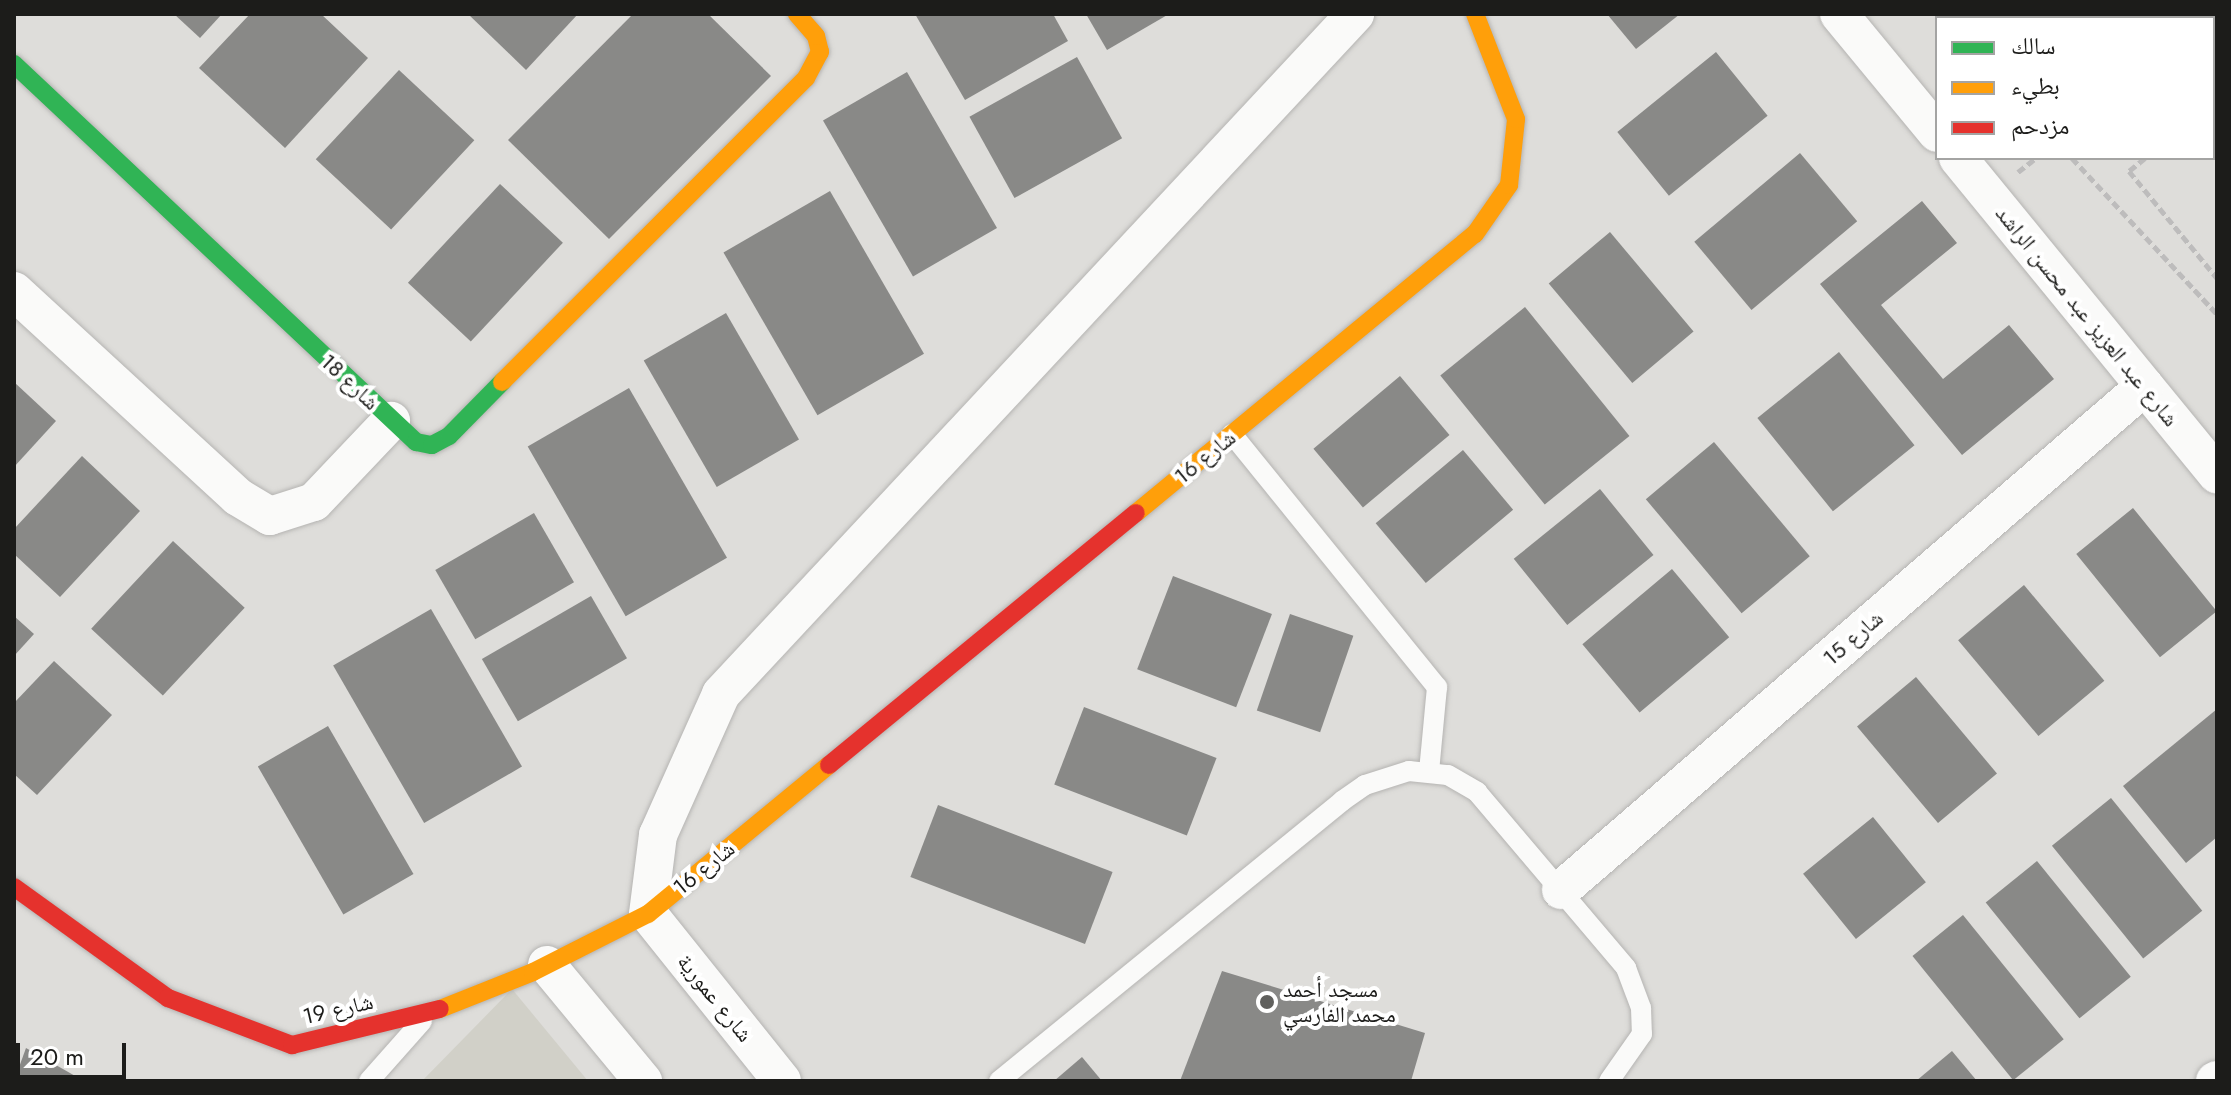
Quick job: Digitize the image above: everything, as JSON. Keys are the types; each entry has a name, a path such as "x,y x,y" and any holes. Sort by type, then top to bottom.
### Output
{"street":[{"path":"391,421 423,444 449,436 784,101 816,65 820,52 816,36 797,14"},
{"name":"شارع 16","path":"648,914 658,835 721,694 1355,14"},
{"name":"شارع 16","path":"648,914 1475,234 1509,185 1516,119 1475,14"},
{"path":"1839,14 1935,131"},
{"name":"شارع 18","path":"14,64 391,421 314,502 270,516 238,497 14,291"},
{"name":"شارع عبد العزيز عبد محسن الراشد","path":"1960,160 2217,474"},
{"name":"شارع 15","path":"1561,890 2145,386"},
{"name":"شارع 19","path":"14,887 168,998 292,1045 430,1013 547,965 648,914"},
{"name":"شارع عمورية","path":"648,914 782,1081"},
{"path":"547,965 643,1081"}],"lane":[{"path":"1232,434 1437,687 1429,772"},
{"path":"999,1081 1342,801 1387,775 1429,772 1448,775 1477,792 1626,968 1641,1008 1642,1034 1609,1081"},
{"path":"369,1081 430,1013"}],"path":[{"path":"2074,160 2217,314"},
{"path":"2143,160 2129,171 2217,278"}],"shaded area":[{"path":"512,989 588,1081 422,1081"}],"building":[{"path":"174,14 222,14 200,38"},
{"path":"250,14 321,14 368,58 285,148 199,68"},
{"path":"468,14 578,14 526,70"},
{"path":"633,14 708,14 771,76 609,239 508,140"},
{"path":"915,14 1053,14 1068,41 965,100"},
{"path":"1086,14 1169,14 1107,50"},
{"path":"1607,14 1680,14 1636,49"},
{"path":"1716,52 1768,116 1669,196 1617,132"},
{"path":"1077,57 1122,138 1015,198 969,117"},
{"path":"399,70 474,140 391,229 316,159"},
{"path":"907,72 997,228 913,276 823,120"},
{"path":"1800,153 1857,221 1751,310 1694,242"},
{"path":"500,184 563,243 471,341 408,283"},
{"path":"830,191 924,354 817,415 723,252"},
{"path":"1922,201 1957,243 1881,305 1943,379 2009,325 2054,379 1962,455 1820,284"},
{"path":"1610,232 1694,332 1632,383 1549,283"},
{"path":"1525,307 1629,436 1545,505 1440,376"},
{"path":"726,313 799,439 717,487 644,361"},
{"path":"1839,352 1915,445 1833,511 1757,418"},
{"path":"1400,376 1449,435 1363,508 1313,449"},
{"path":"14,382 56,421 14,467"},
{"path":"629,388 727,558 626,616 528,447"},
{"path":"1714,442 1810,556 1742,613 1646,499"},
{"path":"1463,450 1513,510 1426,583 1376,523"},
{"path":"82,456 140,511 60,597 14,554 14,529"},
{"path":"1600,489 1653,555 1567,625 1514,559"},
{"path":"2133,508 2217,611 2160,657 2076,554"},
{"path":"534,513 574,582 475,639 435,570"},
{"path":"173,541 245,608 163,696 91,629"},
{"path":"1672,569 1729,637 1640,712 1582,644"},
{"path":"1173,576 1272,614 1236,707 1137,669"},
{"path":"2024,585 2104,681 2038,736 1958,640"},
{"path":"591,596 627,658 518,721 482,659"},
{"path":"431,609 522,767 424,823 333,666"},
{"path":"1290,614 1353,636 1320,732 1257,710"},
{"path":"14,616 34,634 14,656"},
{"path":"54,661 112,715 37,795 14,774 14,703"},
{"path":"1916,677 1997,774 1938,823 1857,726"},
{"path":"1084,707 1217,758 1187,835 1054,784"},
{"path":"2217,709 2217,837 2186,863 2123,786"},
{"path":"328,726 414,874 343,915 258,767"},
{"path":"2111,798 2202,911 2143,959 2052,846"},
{"path":"938,805 1113,872 1085,944 910,877"},
{"path":"1873,817 1926,882 1856,939 1803,874"},
{"path":"2037,861 2131,977 2079,1018 1986,903"},
{"path":"1963,915 2064,1039 2013,1080 1912,956"},
{"name":"مسجد أحمد محمد الفارسي","path":"1222,971 1425,1033 1411,1081 1180,1081"},
{"path":"26,1048 84,1081 14,1081"},
{"path":"1952,1051 1977,1081 1916,1081"},
{"path":"1082,1057 1102,1081 1054,1081"}],"traffic: fast":[{"path":"14,64 416,442 432,445 449,436 502,382"}],"traffic: slow":[{"path":"502,382 806,78 820,52 816,36 797,14"},
{"path":"1136,513 1475,234 1509,185 1516,119 1475,14"},
{"path":"440,1009 533,972 648,914 829,765"}],"traffic: jam":[{"path":"829,765 1136,513"},
{"path":"14,887 168,998 292,1045 440,1009"}],"place":[{"name":"مسجد أحمد محمد الفارسي","path":"1267,1002"}]}
